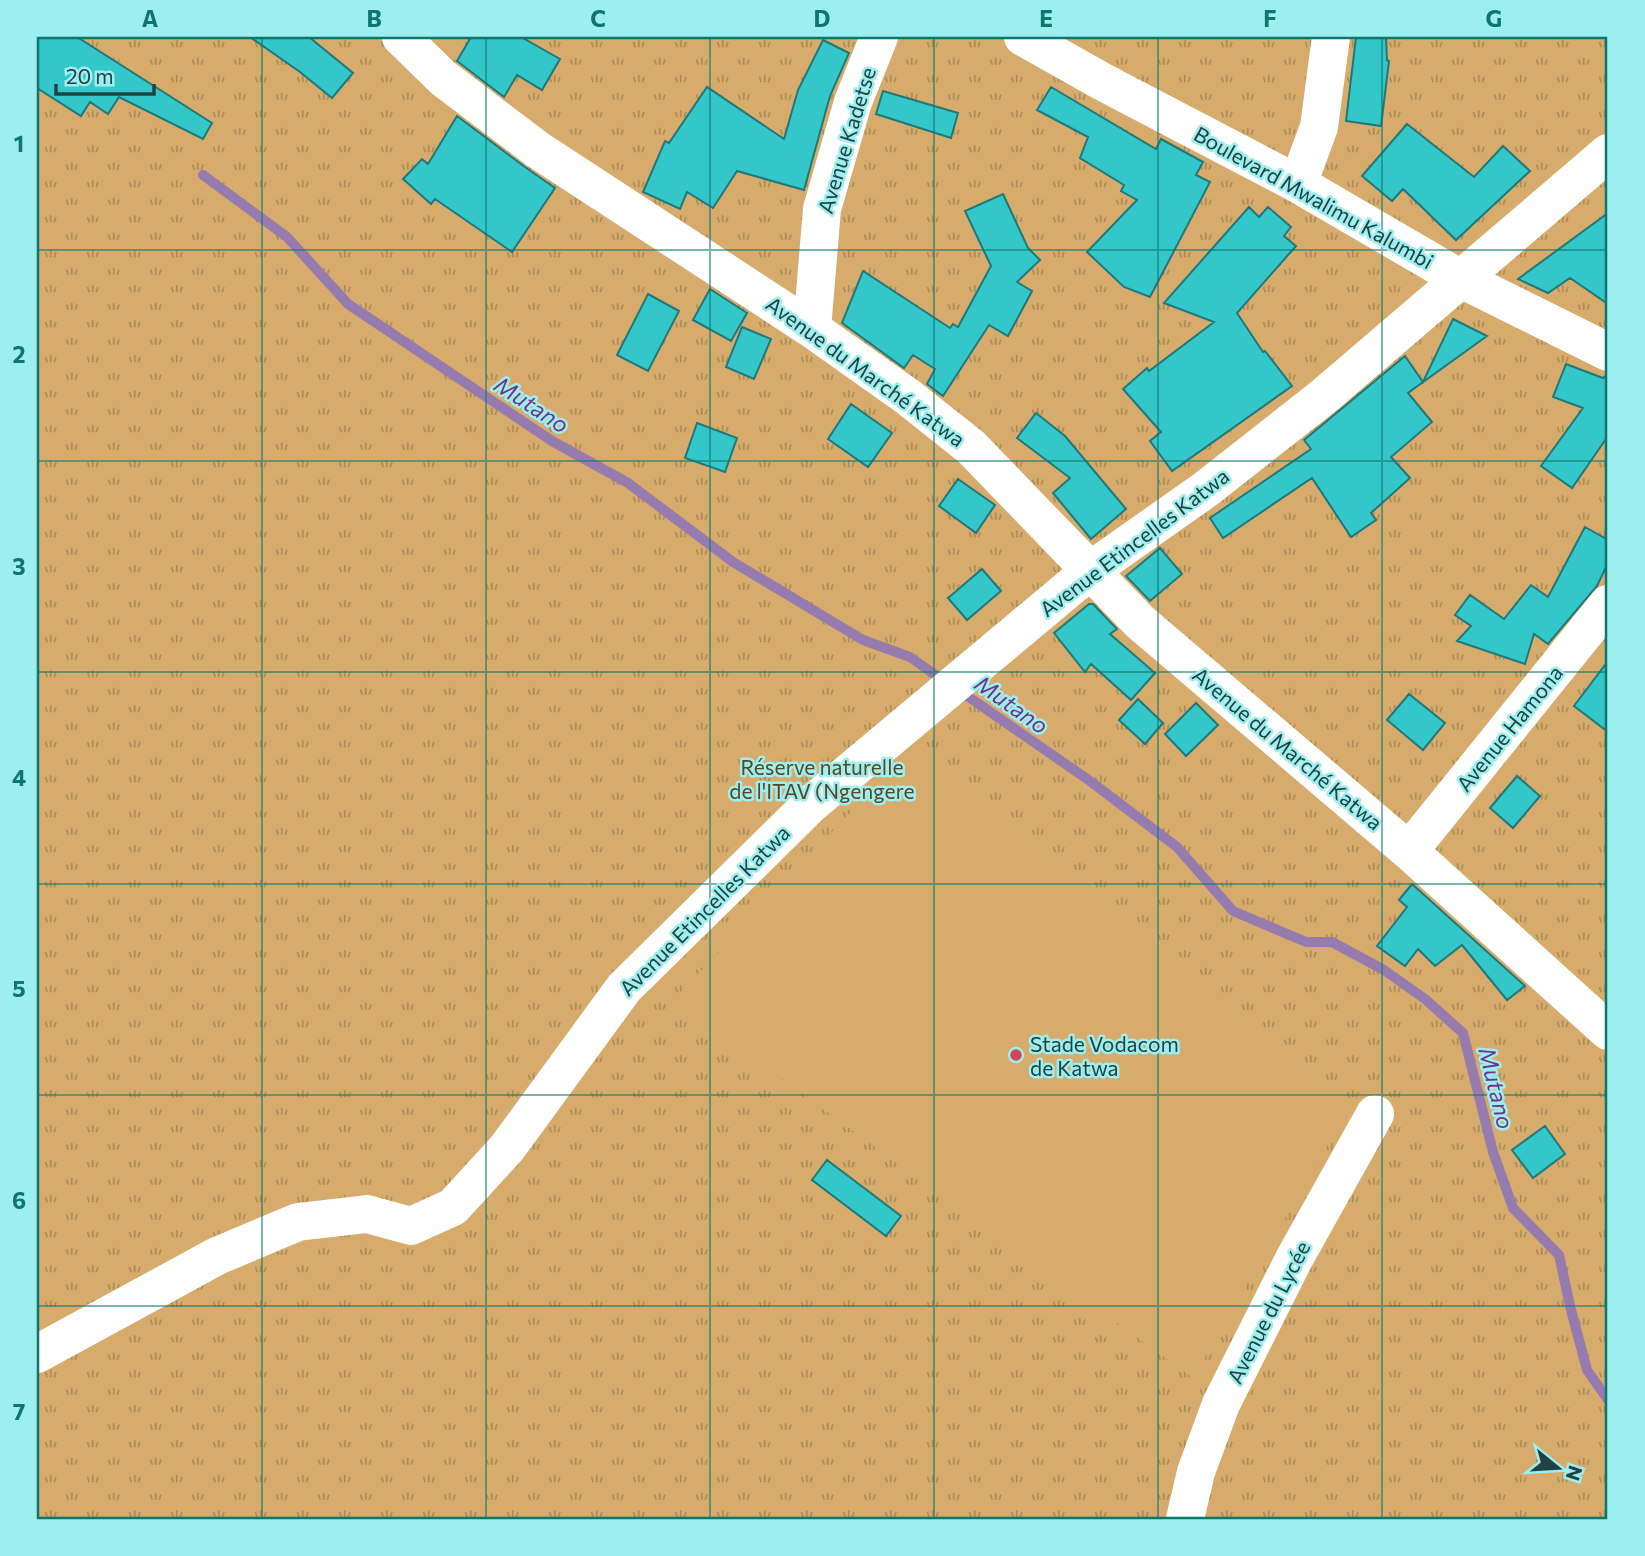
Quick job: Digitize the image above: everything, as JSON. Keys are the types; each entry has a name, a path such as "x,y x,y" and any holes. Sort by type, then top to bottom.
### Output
{"street":[{"name":"Avenue du Marché Katwa","path":"401,37 443,78 538,150 812,329 908,397 971,447 1140,622 1409,851 1608,1031"},
{"name":"Avenue Kadetse","path":"812,329 822,209 853,102 879,37"},
{"name":"Boulevard Mwalimu Kalumbi","path":"1023,37 1298,184 1461,279 1608,352"},
{"path":"1298,184 1319,127 1331,37"},
{"name":"Avenue Etincelles Katwa","path":"37,1354 217,1255 298,1222 367,1214 411,1226 453,1207 508,1148 624,988 810,805 1091,570 1206,489 1323,397 1608,153"},
{"name":"Avenue Hamona","path":"1409,851 1608,604"},
{"name":"Avenue du Lycée","path":"1185,1519 1196,1472 1221,1404 1294,1259 1375,1114"}],"green space":[{"name":"Réserve naturelle de l'ITAV (Ngengere","path":"37,37 1608,37 1608,1519 37,1519"},
{"name":"Stade Vodacom de Katwa","path":"916,743 1348,1110 1193,1378 673,1000"}],"building":[{"path":"37,37 77,37 212,123 203,139 119,97 108,114 90,102 81,116 37,88"},
{"path":"250,37 309,37 353,73 332,98"},
{"path":"471,37 521,37 560,59 542,90 517,75 504,97 457,61"},
{"path":"1356,37 1386,37 1389,61 1381,126 1346,121"},
{"path":"823,40 849,53 830,96 804,190 737,171 713,208 687,192 680,209 643,192 665,141 669,143 707,87 784,139 798,90"},
{"path":"1051,87 1156,149 1161,139 1203,162 1196,175 1210,182 1150,297 1124,287 1087,252 1137,200 1121,191 1124,185 1080,158 1088,137 1037,110"},
{"path":"883,91 958,113 951,138 876,114"},
{"path":"457,116 555,188 512,252 435,199 431,204 403,179 422,159 428,164"},
{"path":"1407,124 1474,177 1503,146 1530,171 1456,240 1403,189 1392,201 1362,176"},
{"path":"1003,194 1028,248 1040,260 1017,282 1032,291 1008,336 989,325 943,396 927,384 935,369 913,355 904,368 842,323 863,271 950,328 953,324 958,327 991,266 965,211"},
{"path":"1249,207 1259,217 1268,207 1291,227 1284,236 1296,246 1237,313 1263,352 1265,351 1292,386 1172,471 1150,441 1161,432 1123,389 1147,368 1149,371 1214,322 1164,303"},
{"path":"1608,213 1608,304 1570,278 1548,293 1518,279"},
{"path":"710,289 747,313 731,341 693,320"},
{"path":"648,294 679,311 648,371 617,355"},
{"path":"1453,319 1487,336 1408,393 1432,422 1391,457 1410,478 1371,513 1376,520 1351,537 1312,478 1223,538 1210,518 1311,449 1304,440 1405,356 1423,382"},
{"path":"742,327 771,339 754,379 726,367"},
{"path":"1566,364 1603,378 1608,374 1608,436 1572,488 1541,466 1583,408 1553,397"},
{"path":"851,404 892,433 868,467 828,439"},
{"path":"1036,413 1065,436 1126,509 1091,539 1053,493 1070,478 1017,438"},
{"path":"697,423 737,438 725,472 685,458"},
{"path":"958,479 995,505 976,533 939,506"},
{"path":"1585,527 1608,540 1608,563 1597,586 1548,644 1534,634 1525,664 1457,641 1471,626 1455,615 1470,595 1504,619 1531,585 1548,597"},
{"path":"1160,548 1182,574 1150,601 1126,576"},
{"path":"982,569 1001,591 967,620 948,598"},
{"path":"1089,604 1093,604 1117,629 1110,634 1155,673 1131,700 1091,664 1085,672 1054,633"},
{"path":"1608,661 1608,732 1574,706"},
{"path":"1409,694 1445,723 1423,750 1387,720"},
{"path":"1138,699 1163,723 1145,744 1119,720"},
{"path":"1196,703 1218,725 1186,756 1165,734"},
{"path":"1517,776 1540,796 1513,828 1490,808"},
{"path":"1412,884 1525,986 1507,1000 1462,945 1435,966 1418,949 1405,966 1377,946 1407,907 1399,900"},
{"path":"1545,1126 1565,1154 1533,1178 1512,1150"},
{"path":"827,1160 901,1216 886,1236 812,1180"}],"waterway":[{"name":"Mutano","path":"203,175 287,237 348,304 552,441 628,483 733,562 863,640 910,657 944,681"},
{"name":"Mutano","path":"960,691 1090,781 1177,847 1233,911 1306,942 1332,942 1384,970 1425,999 1463,1033 1493,1152 1513,1208 1559,1255 1587,1370 1608,1400"}],"place":[{"name":"Stade Vodacom de Katwa","path":"1016,1055"}]}
